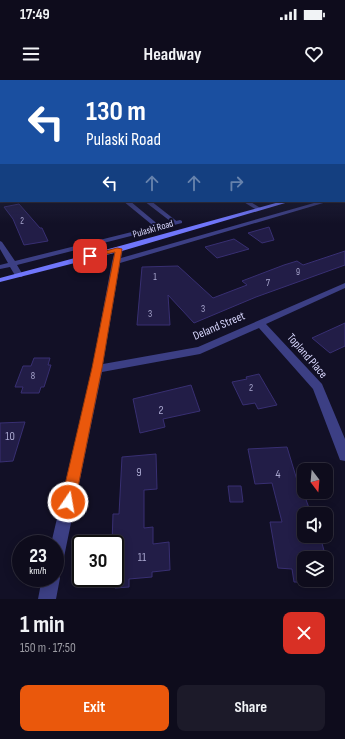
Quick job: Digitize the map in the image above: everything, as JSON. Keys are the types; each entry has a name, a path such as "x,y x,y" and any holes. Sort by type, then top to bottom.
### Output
{"main road":[{"name":"Pulaski Road","path":"0,280 119,249 285,202"}],"street":[{"path":"127,202 158,227"},
{"path":"0,267 178,222 148,202"},
{"path":"247,202 259,209"},
{"path":"116,262 324,202"},
{"path":"0,243 19,275"},
{"path":"61,535 97,368 119,249"},
{"name":"Deland Street","path":"97,368 200,350 345,285"},
{"name":"Topland Place","path":"260,323 318,387 345,454"},
{"path":"47,599 50,587"}],"building":[{"path":"19,204 40,228 42,228 48,241 24,245 13,219 4,207"},
{"path":"269,227 274,240 262,243 248,233"},
{"path":"234,239 249,249 217,258 205,247"},
{"path":"345,251 345,265 256,297 194,323 168,295 170,325 137,325 142,267 178,266 213,298 247,285 242,281 284,265 297,261 303,265"},
{"path":"345,323 345,346 330,353 312,338"},
{"path":"34,358 50,358 48,365 51,365 44,387 41,387 39,393 21,393 23,387 15,387 23,366 31,366"},
{"path":"259,374 277,405 258,409 255,403 243,405 232,382 247,379 246,377"},
{"path":"191,385 200,411 163,419 165,427 140,433 133,399"},
{"path":"25,422 13,461 0,462 0,423"},
{"path":"287,447 297,480 297,499 306,499 309,507 297,507 297,543 322,543 324,551 297,551 297,582 294,582 292,569 278,568 270,522 282,522 272,483 255,484 248,449"},
{"path":"156,454 157,489 144,490 144,528 153,527 153,544 169,542 170,570 152,572 152,577 129,579 129,587 115,588 124,587 124,535 112,535 113,514 119,514 122,457"},
{"path":"228,486 241,486 243,502 230,502"}],"route":[{"path":"68,502 97,368 119,249 90,256"}]}
